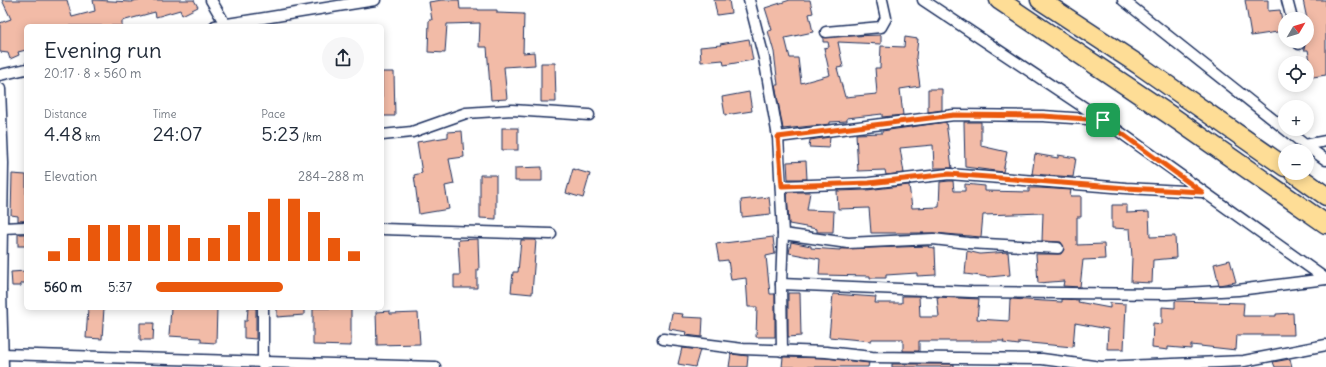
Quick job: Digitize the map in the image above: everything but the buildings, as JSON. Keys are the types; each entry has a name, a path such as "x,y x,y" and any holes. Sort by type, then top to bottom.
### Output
{"highway":[{"path":"999,0 1170,115 1326,224"},
{"path":"1040,0 1139,65 1278,162"},
{"path":"1304,180 1326,196"}],"street":[{"path":"210,0 220,24"},
{"path":"234,24 263,22 375,0"},
{"path":"749,0 764,58 778,137 784,234 781,284 782,351"},
{"path":"826,32 881,27 886,18 882,0"},
{"path":"781,284 972,292 1167,294 1238,290 1326,279 1103,120 923,0"},
{"path":"1123,0 1304,144"},
{"path":"1287,0 1290,12"},
{"path":"0,75 24,69"},
{"path":"0,89 2,228 0,291 3,367"},
{"path":"384,135 412,132 466,113 512,110 589,115"},
{"path":"778,137 954,115 1043,116 1103,120"},
{"path":"1310,144 1326,141"},
{"path":"1314,151 1326,160"},
{"path":"782,186 869,183 949,174 1126,188 1202,192"},
{"path":"2,228 24,227"},
{"path":"384,229 551,234"},
{"path":"784,234 848,243 933,239 968,243 1058,248"},
{"path":"263,310 263,364"},
{"path":"663,339 743,350 826,352 872,357 1042,360 1101,367 1234,364 1326,345"},
{"path":"3,354 263,364 435,367"}],"route":[{"path":"954,115 1043,116 1103,120 1202,192 1126,188 949,174 869,183 782,186 778,137 954,115"}]}
